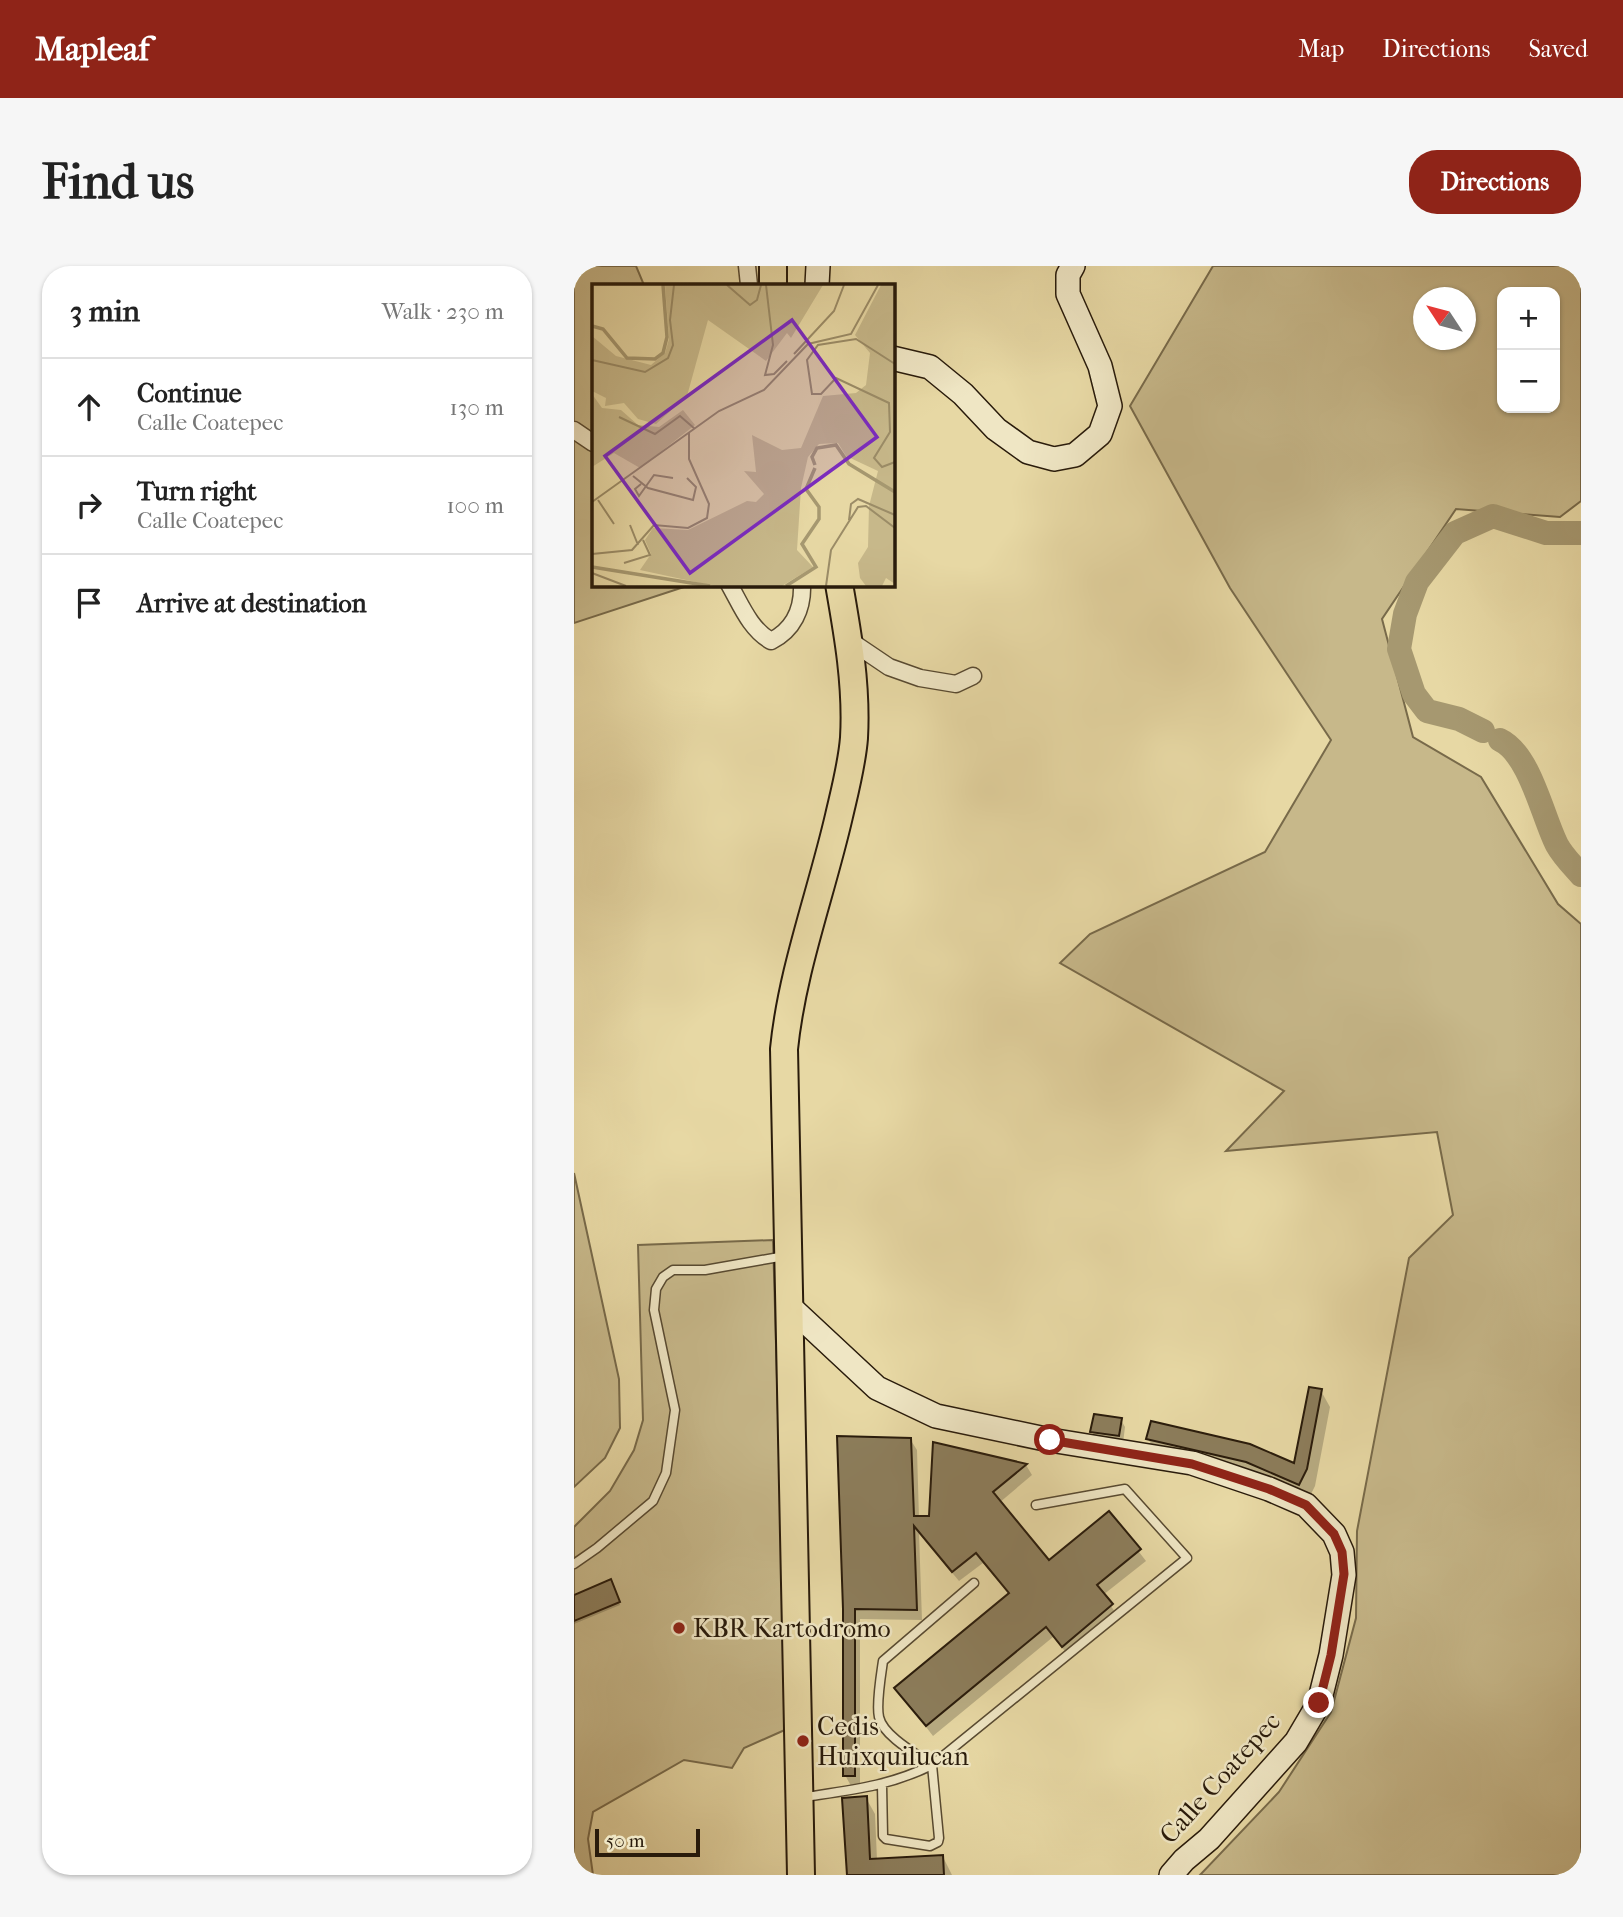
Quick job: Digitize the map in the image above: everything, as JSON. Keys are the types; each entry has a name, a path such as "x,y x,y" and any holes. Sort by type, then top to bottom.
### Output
{"main road":[{"path":"773,266 773,284"},
{"path":"817,284 818,266"},
{"path":"894,358 930,367 963,394 996,429 1028,453 1054,459 1075,455 1100,434 1110,406 1100,366 1068,294 1068,275 1073,266"},
{"path":"801,1875 784,1144 785,1037 788,1014 830,858 849,774 855,708 849,640 839,586"},
{"name":"Calle Coatepec","path":"789,1306 877,1388 936,1416 1050,1440 1192,1464 1269,1489 1306,1505 1334,1534 1342,1552 1344,1574 1331,1655 1319,1703 1296,1742 1209,1839 1171,1875"}],"street":[{"path":"747,266 749,284"},
{"path":"574,430 592,442"},
{"path":"730,586 750,622 759,634 771,641 791,627 799,610 802,586"},
{"path":"849,640 889,667 920,678 956,684 973,676"}],"lane":[{"path":"574,1564 653,1502 666,1473 675,1410 654,1310 656,1289 663,1277 673,1270 705,1270 788,1256"},
{"path":"799,1798 882,1785 932,1765 1187,1558 1125,1489 1036,1504"},
{"path":"882,1785 883,1836 886,1839 935,1845 939,1838 932,1765 888,1733 879,1718 883,1661 974,1583"}],"shaded area":[{"path":"574,266 636,266 644,284 592,284 592,586 687,586 574,623"},
{"path":"1213,266 1581,266 1581,501 1560,517 1456,509 1382,619 1413,737 1481,777 1558,904 1581,924 1581,1875 1200,1875 1279,1792 1331,1712 1356,1618 1357,1531 1409,1258 1453,1215 1437,1132 1226,1151 1284,1091 1060,963 1090,934 1265,852 1331,740 1230,588 1130,406"},
{"path":"574,1173 619,1379 620,1428 605,1458 574,1487"},
{"name":"KBR Kartodromo","path":"773,1240 787,1729 744,1748 732,1768 684,1760 593,1812 588,1839 593,1875 574,1875 574,1527 610,1491 634,1450 643,1420 638,1245"}],"building":[{"path":"1309,1387 1322,1389 1307,1469 1299,1485 1246,1462 1146,1439 1151,1421 1250,1444 1294,1463"},
{"path":"1094,1414 1122,1418 1119,1436 1090,1432"},
{"path":"837,1436 911,1438 914,1516 929,1516 933,1442 1027,1464 993,1492 1049,1560 1109,1511 1141,1549 1097,1585 1113,1604 1062,1647 1046,1627 926,1726 894,1688 1009,1593 976,1553 952,1572 914,1526 917,1610 855,1609 855,1776 843,1776 843,1609"},
{"path":"611,1579 620,1602 574,1621 574,1595"},
{"path":"867,1796 870,1859 943,1855 944,1875 847,1875 842,1798"}],"waterway":[{"path":"1483,731 1459,719 1427,711 1414,694 1399,649 1405,614 1417,582 1455,533 1493,516 1546,533 1581,533"},
{"path":"1500,740 1510,747 1528,772 1557,845 1581,875"}],"place":[{"name":"KBR Kartodromo","path":"679,1628"},
{"name":"Cedis Huixquilucan","path":"803,1741"}],"route":[{"path":"1050,1440 1192,1464 1269,1489 1306,1505 1334,1534 1342,1552 1344,1574 1331,1655 1319,1703"}]}
